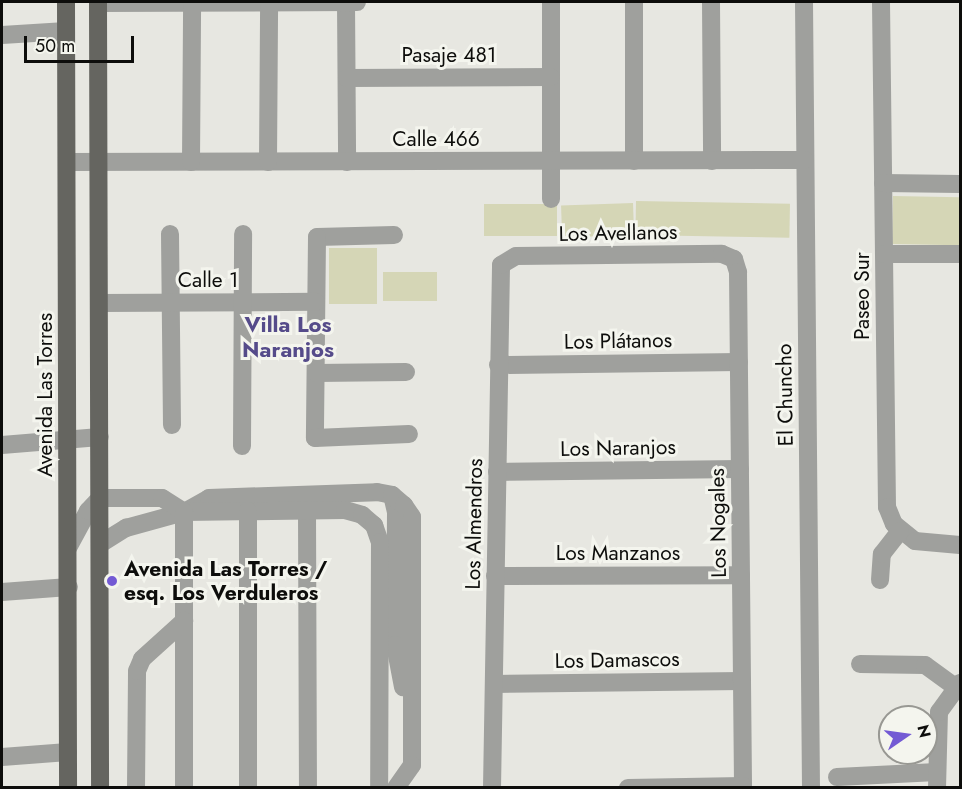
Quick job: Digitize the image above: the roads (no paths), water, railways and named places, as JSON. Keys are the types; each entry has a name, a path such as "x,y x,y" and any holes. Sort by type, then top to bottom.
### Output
{"main road":[{"name":"Avenida Las Torres","path":"66,2 68,788"},
{"path":"98,2 100,788"}],"street":[{"path":"98,2 357,2"},
{"path":"191,162 192,2"},
{"path":"268,162 269,2"},
{"path":"346,2 347,162"},
{"path":"551,2 551,199"},
{"path":"634,2 634,161"},
{"path":"711,2 712,161"},
{"name":"El Chuncho","path":"804,2 811,788"},
{"name":"Paseo Sur","path":"880,2 886,498 890,516 900,531"},
{"path":"2,34 66,31"},
{"name":"Pasaje 481","path":"347,78 551,77"},
{"name":"Calle 466","path":"67,162 805,160"},
{"path":"883,183 960,184"},
{"path":"170,234 172,425"},
{"path":"242,447 243,234"},
{"path":"394,235 316,237 315,438 409,434"},
{"name":"Los Avellanos","path":"504,262 511,257 539,256 722,254 734,259"},
{"path":"884,254 960,254"},
{"name":"Los Nogales","path":"734,259 738,272 743,787"},
{"name":"Los Almendros","path":"492,788 500,273 504,262"},
{"name":"Calle 1","path":"100,303 316,302"},
{"name":"Los Plátanos","path":"498,365 739,362"},
{"path":"316,373 406,372"},
{"path":"2,445 100,437"},
{"name":"Los Naranjos","path":"497,472 740,469"},
{"path":"100,544 126,528 184,512 209,498 377,492 392,495 412,517 412,765 396,788"},
{"path":"392,495 396,513 396,645 412,733"},
{"path":"68,548 88,511 100,498 162,498 184,512 345,510 362,514 374,525 380,542 379,788"},
{"path":"248,511 248,788"},
{"path":"307,511 308,788"},
{"path":"184,512 184,788"},
{"path":"880,580 882,554 900,531 923,544 960,545"},
{"name":"Los Manzanos","path":"495,576 741,575"},
{"path":"2,592 69,587"},
{"path":"136,788 137,671 142,659 184,621"},
{"path":"379,694 396,645"},
{"path":"837,777 937,780 939,712 958,685 926,665 860,664"},
{"name":"Los Damascos","path":"494,684 742,681"},
{"path":"2,756 68,752"},
{"path":"628,788 743,787"}],"place":[{"name":"Avenida Las Torres / esq. Los Verduleros","path":"112,581"}],"district":[{"name":"Villa Los Naranjos","path":"288,336"}]}
